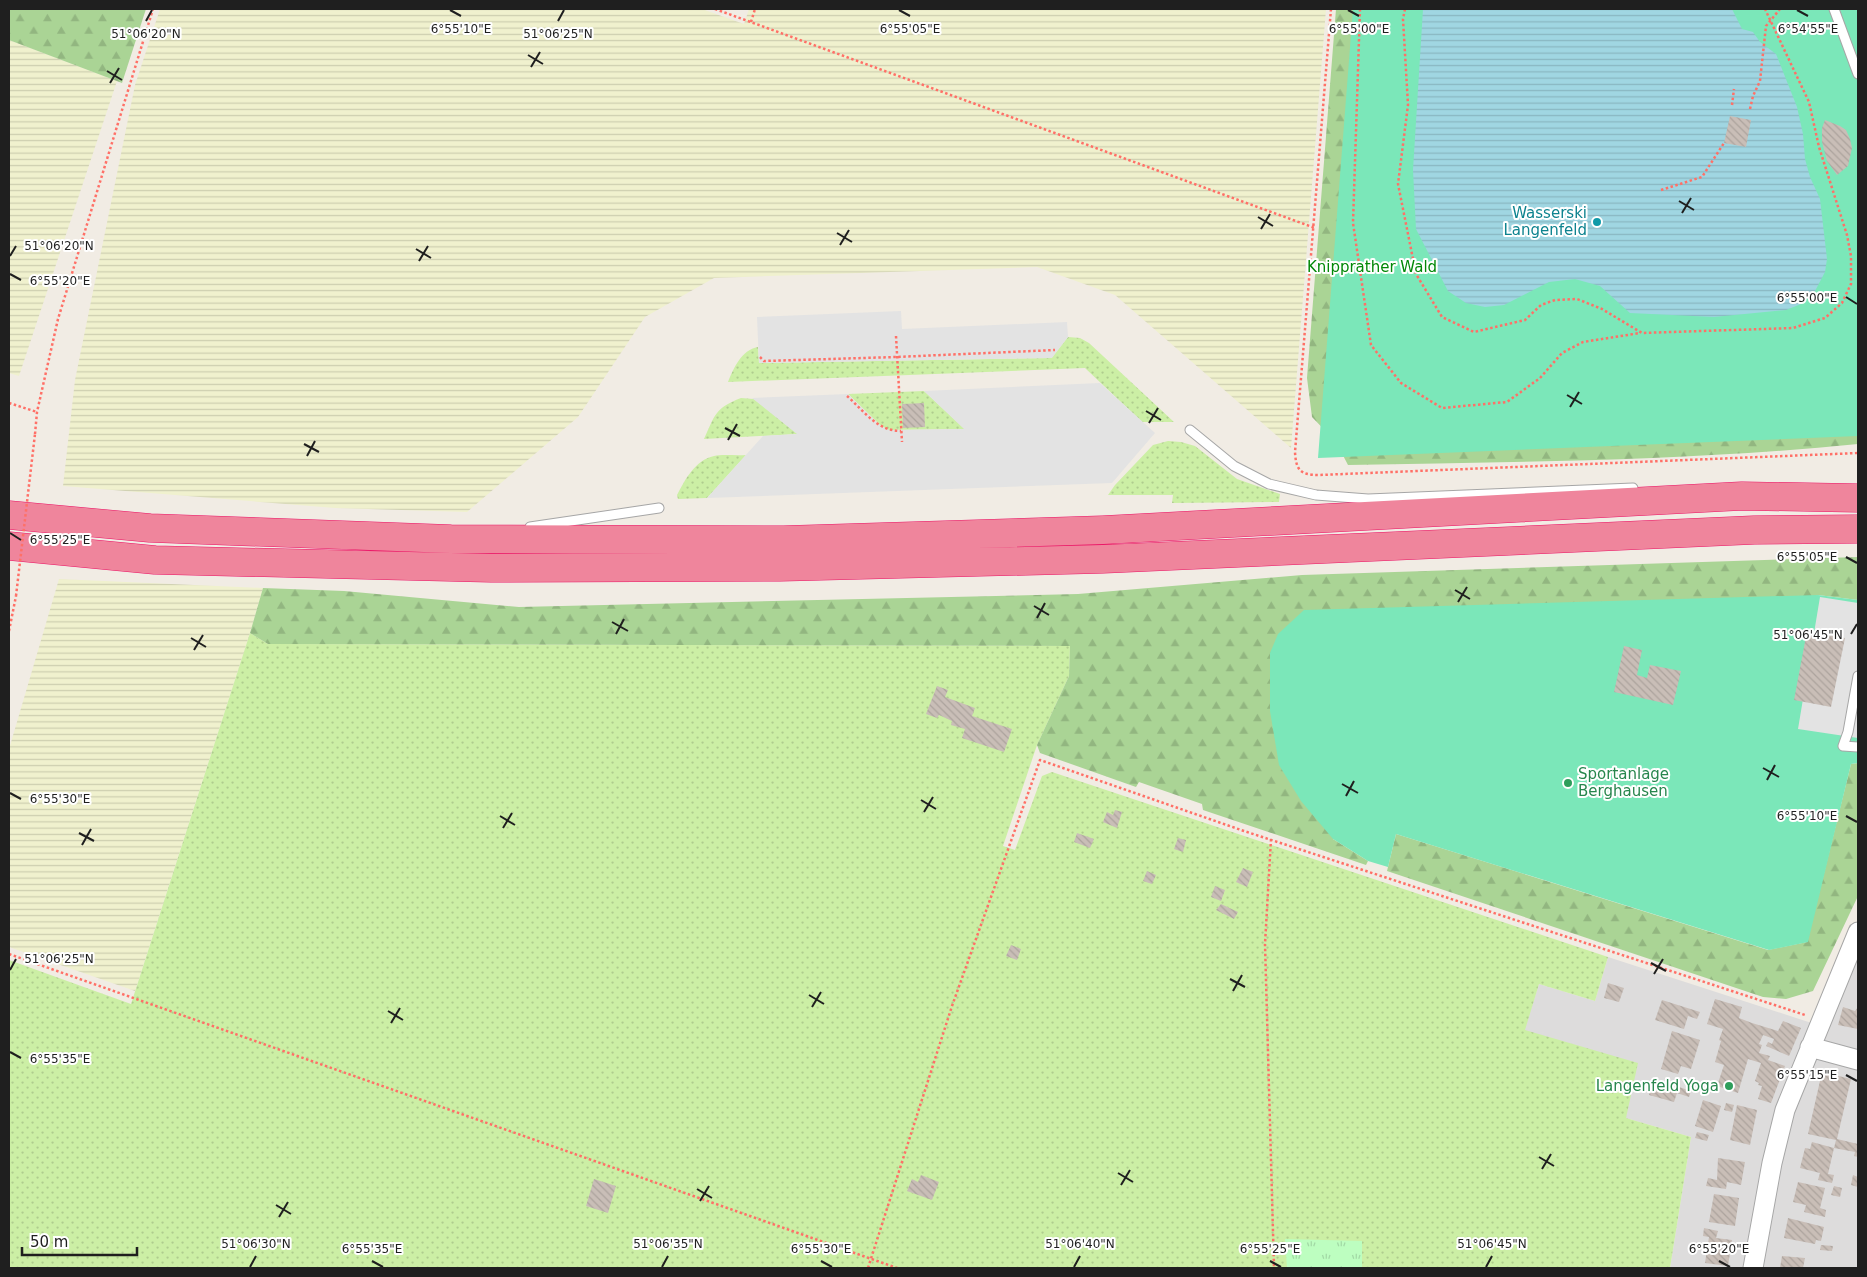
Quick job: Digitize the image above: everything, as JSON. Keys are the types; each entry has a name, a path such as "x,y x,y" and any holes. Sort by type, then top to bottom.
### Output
{"highway":[{"path":"9,515 150,528 451,539 784,540 1103,530 1742,496 1858,498"},
{"path":"9,546 155,560 491,568 770,567 1103,559 1744,531 1858,529"}],"street":[{"path":"1753,1268 1772,1163 1785,1110 1858,932"},
{"path":"1810,1047 1858,1060"}],"lane":[{"path":"1834,9 1858,74"},
{"path":"1190,430 1234,466 1269,484 1316,495 1368,499 1647,488"},
{"path":"1706,489 1742,496"},
{"path":"520,529 659,508"},
{"path":"451,539 510,530"},
{"path":"1858,676 1848,732 1843,746 1858,747"}],"path":[{"path":"9,631 16,596 36,412 58,319 153,9"},
{"path":"715,9 1315,228"},
{"path":"751,22 755,9"},
{"path":"1332,9 1295,452 1296,464 1300,471 1310,475 1319,475 1858,453"},
{"path":"1360,9 1353,223 1371,345 1401,383 1442,408 1507,402 1540,378 1562,353 1583,342 1642,333 1793,328 1825,318 1842,303 1851,284 1851,256 1847,235 1819,147 1809,102 1765,9"},
{"path":"1405,9 1403,20 1408,105 1398,184 1416,274 1442,317 1474,332 1525,320 1541,305 1555,300 1577,298 1602,309 1642,333"},
{"path":"1750,109 1753,96 1760,81 1765,33 1770,20 1780,9"},
{"path":"1732,105 1734,89"},
{"path":"1661,190 1702,177 1724,143"},
{"path":"896,336 902,442"},
{"path":"760,357 764,361 1055,350"},
{"path":"847,396 879,426 887,430 901,431"},
{"path":"9,403 36,412"},
{"path":"868,1268 952,1006 1040,760 1271,839 1821,1020"},
{"path":"1271,839 1265,944 1274,1268"},
{"path":"9,954 897,1268"}],"shaded area":[{"path":"901,311 902,329 1067,322 1068,337 1052,358 759,363 757,317"},
{"path":"1100,383 1155,433 1112,483 707,498 763,436 797,434 752,398 848,394 881,426 889,430 964,429 924,391"},
{"path":"1820,597 1858,603 1858,738 1798,729"},
{"path":"1858,955 1858,1268 1670,1268 1691,1137 1626,1118 1524,1030 1539,984 1595,1001 1608,957 1827,1028"}],"green space":[{"path":"9,9 146,9 122,83 9,40"},
{"path":"160,9 702,9 744,24 749,9 1326,9 1291,448 1115,295 1037,267 714,278 645,317 578,417 467,512 335,508 63,486 75,380 135,85"},
{"name":"Wasserski Langenfeld","path":"1336,9 1423,9 1858,389 1858,444 1795,450 1667,457 1540,462 1348,465 1336,442 1312,417 1307,378"},
{"name":"Wasserski Langenfeld","path":"1353,9 1858,9 1858,436 1318,458"},
{"path":"9,40 117,81 19,376 9,373"},
{"path":"1068,337 1080,338 1089,343 1174,422 1142,422 1085,368 728,382 743,356 758,347 759,363 1051,358"},
{"path":"924,391 965,429 889,430 881,426 848,394"},
{"path":"741,398 754,399 798,434 704,439 717,413 726,405"},
{"path":"1168,441 1195,446 1237,479 1280,494 1279,502 1172,503 1173,495 1108,495 1153,445"},
{"path":"718,455 746,455 707,498 678,499 677,495 687,477 696,466 707,458"},
{"path":"1858,557 1858,600 1818,595 1333,839 1368,861 1366,865 1203,810 1202,804 1139,782 1136,787 1040,753 1037,745 1069,676 1070,646 268,644 250,633 263,588 344,591 519,607 1078,594 1302,575"},
{"path":"59,579 263,588 135,991 9,947 9,749"},
{"name":"Sportanlage Berghausen","path":"1818,595 1858,600 1858,763 1851,764 1808,942 1769,950 1396,834 1388,867 1368,861 1333,839 1301,801 1279,765 1270,711 1270,653 1278,634 1304,610"},
{"path":"250,633 268,644 1070,646 1069,676 1037,745 1003,846 1015,850 1042,776 1052,772 1608,957 1595,1001 1539,984 1525,1030 1638,1063 1626,1118 1691,1137 1670,1268 9,1268 9,960 131,1004"},
{"path":"1858,763 1858,896 1813,991 1786,999 1763,997 1387,871 1396,834 1768,950 1807,942 1851,764"},
{"path":"1285,1239 1362,1241 1362,1268 1287,1268"}],"water":[{"path":"1423,9 1732,9 1742,29 1753,32 1760,42 1776,54 1797,107 1803,134 1805,159 1810,177 1820,199 1827,259 1825,272 1815,291 1801,304 1786,310 1714,317 1630,313 1600,286 1575,279 1549,282 1504,305 1485,307 1466,303 1448,291 1416,229 1413,170"}],"building":[{"path":"1730,116 1751,120 1746,147 1724,143"},
{"path":"1825,120 1846,130 1852,148 1848,166 1837,175 1827,161 1822,142 1822,128"},
{"path":"924,403 925,427 903,428 902,404"},
{"path":"1807,631 1845,638 1831,707 1794,700"},
{"path":"1624,646 1642,650 1637,675 1647,678 1650,665 1681,671 1673,705 1614,692"},
{"path":"937,686 948,690 945,697 975,708 972,716 1012,729 1004,752 962,738 965,729 951,725 952,721 939,715 937,718 926,714"},
{"path":"1115,810 1122,812 1117,828 1103,822 1107,812 1113,815"},
{"path":"1077,833 1094,839 1090,848 1074,842"},
{"path":"1178,838 1186,840 1183,852 1174,849"},
{"path":"1243,868 1253,872 1247,887 1236,882"},
{"path":"1147,871 1156,875 1152,884 1143,881"},
{"path":"1215,886 1225,890 1221,901 1211,897"},
{"path":"1221,904 1238,912 1234,919 1216,910"},
{"path":"1011,945 1021,949 1017,960 1006,956"},
{"path":"1608,983 1624,988 1619,1002 1604,998"},
{"path":"1715,999 1742,1007 1739,1018 1752,1023 1778,1031 1783,1021 1801,1028 1789,1056 1766,1046 1768,1042 1772,1044 1774,1039 1763,1035 1759,1044 1762,1045 1759,1053 1770,1056 1768,1060 1785,1066 1771,1103 1758,1099 1762,1086 1758,1085 1759,1083 1755,1081 1761,1063 1748,1059 1738,1093 1717,1086 1724,1065 1715,1062 1723,1029 1707,1024"},
{"path":"1662,1000 1700,1012 1697,1019 1688,1016 1684,1029 1655,1020"},
{"path":"1843,1007 1855,1011 1858,1007 1858,1029 1838,1025"},
{"path":"1672,1031 1700,1040 1691,1069 1681,1066 1678,1074 1661,1069"},
{"path":"1822,1072 1851,1079 1837,1139 1858,1144 1858,1157 1854,1156 1855,1152 1834,1148 1836,1140 1808,1134"},
{"path":"1653,1082 1678,1090 1679,1087 1691,1091 1689,1097 1677,1093 1674,1102 1649,1095"},
{"path":"1703,1100 1721,1106 1713,1132 1695,1126"},
{"path":"1726,1103 1734,1105 1732,1112 1724,1110"},
{"path":"1737,1105 1757,1110 1750,1145 1730,1140"},
{"path":"1697,1132 1709,1135 1707,1141 1695,1138"},
{"path":"1812,1142 1834,1148 1828,1174 1834,1175 1832,1183 1818,1180 1820,1173 1800,1168 1805,1148 1810,1149"},
{"path":"1718,1158 1745,1162 1741,1185 1727,1182 1726,1189 1706,1186 1708,1178 1717,1180"},
{"path":"921,1175 939,1182 932,1200 907,1191 912,1179 918,1182"},
{"path":"1853,1175 1858,1177 1858,1187 1851,1185"},
{"path":"594,1179 616,1186 608,1213 586,1206"},
{"path":"1798,1182 1825,1188 1820,1208 1826,1210 1825,1217 1804,1212 1806,1205 1793,1202"},
{"path":"1834,1186 1842,1188 1840,1197 1831,1195"},
{"path":"1714,1194 1739,1198 1735,1226 1709,1222"},
{"path":"1788,1218 1824,1227 1821,1241 1816,1240 1815,1244 1784,1238"},
{"path":"1704,1228 1718,1231 1716,1238 1732,1240 1728,1266 1705,1263 1709,1237 1703,1236"},
{"path":"1821,1245 1833,1246 1832,1251 1820,1250"},
{"path":"1782,1256 1805,1258 1803,1268 1780,1268"}],"place":[{"name":"Wasserski Langenfeld","path":"1597,222"},
{"name":"Sportanlage Berghausen","path":"1568,783"},
{"name":"Langenfeld Yoga","path":"1729,1086"}],"park label":[{"name":"Knipprather Wald","path":"1372,267"}]}
